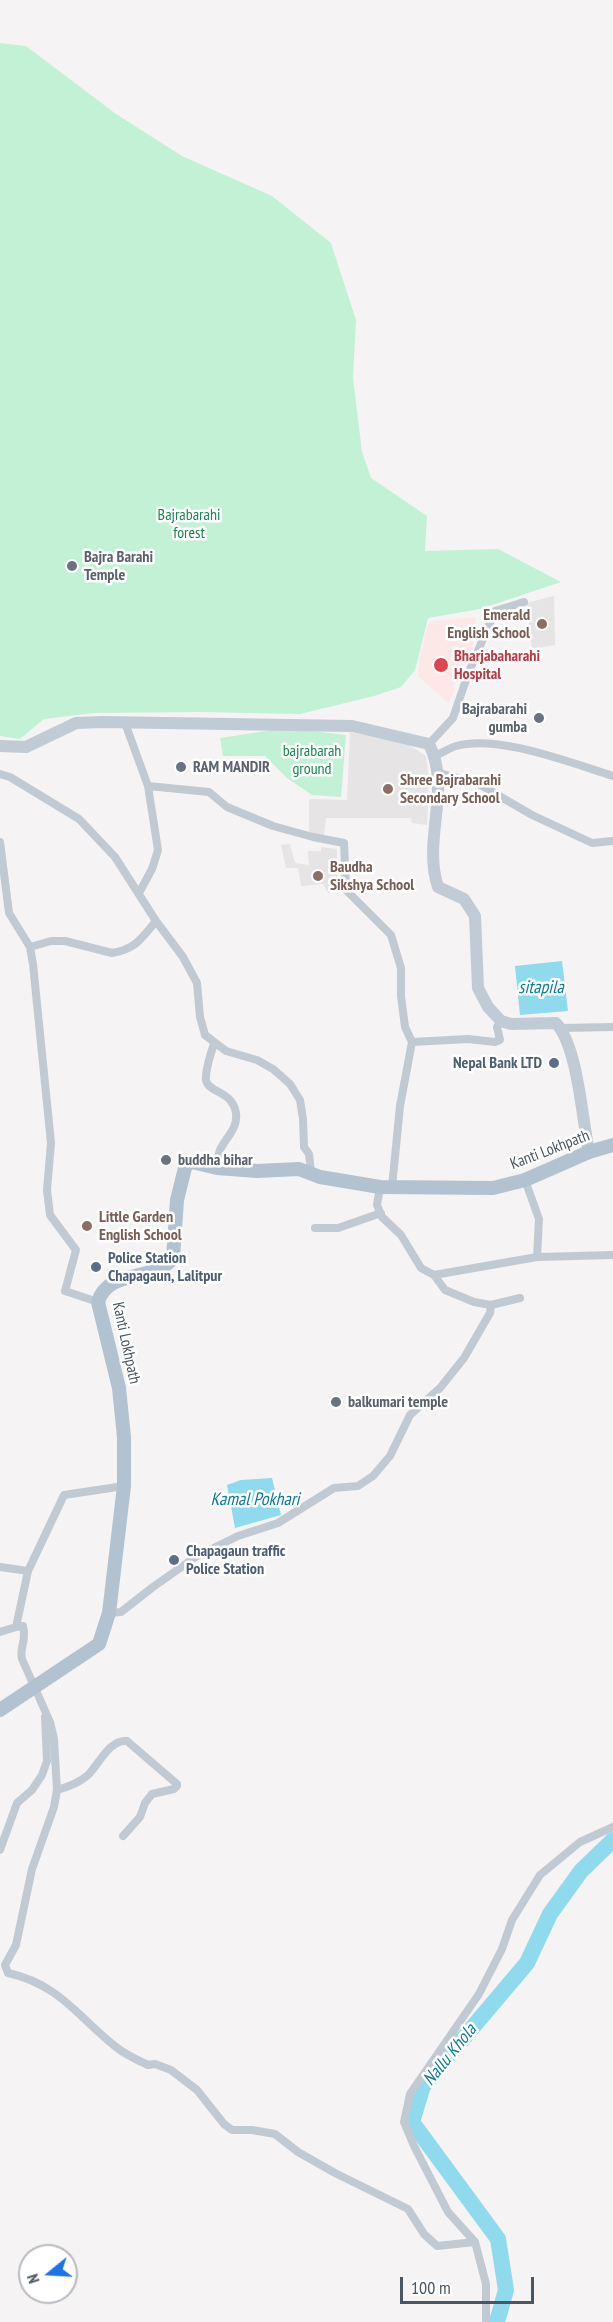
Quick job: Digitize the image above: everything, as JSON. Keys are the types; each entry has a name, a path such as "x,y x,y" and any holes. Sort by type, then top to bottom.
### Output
{"main road":[{"name":"Kanti Lokhpath","path":"0,1710 99,1644 110,1613 124,1486 124,1437 119,1388 98,1302 101,1291 110,1283 168,1265 175,1253 177,1200 186,1164 192,1162 217,1168 257,1171 298,1169 320,1177 386,1187 494,1188 525,1180 589,1152 613,1145"}],"street":[{"path":"429,744 453,718 468,674 495,610 524,602"},
{"path":"0,746 26,747 76,723 352,726 429,744"},
{"path":"125,723 148,786 158,850 139,893"},
{"path":"435,756 456,746 490,743 538,753 613,776"},
{"path":"429,744 439,773 434,843 435,877 438,887 464,899 475,916 478,988 488,1007 501,1021 512,1024 556,1023 561,1028 571,1052 589,1152"},
{"path":"439,773 477,783 532,815 592,843 613,841"},
{"path":"0,774 10,777 79,819 115,857 156,921 183,957 197,983 205,1035 226,1051 257,1060 273,1069 290,1084 300,1100 304,1147 309,1154 311,1172"},
{"path":"148,786 209,792 227,807 273,825 313,837 344,843 346,890 392,935 401,968 401,996 405,1027 412,1041 386,1187 377,1205 381,1213 407,1243 421,1268 434,1275 445,1290 474,1302 491,1305 520,1298"},
{"path":"0,842 9,913 30,947 51,1143 47,1190 50,1215 76,1250 65,1291 98,1302"},
{"path":"30,947 51,941 65,941 112,953 120,952 133,947 156,921"},
{"path":"412,1041 468,1039 495,1042 500,1040 497,1027 501,1021"},
{"path":"561,1028 613,1027"},
{"path":"213,1043 206,1080 210,1087 228,1095 236,1114 235,1128 219,1152 217,1168"},
{"path":"525,1180 539,1219 537,1257"},
{"path":"315,1228 338,1228 381,1213"},
{"path":"434,1275 537,1257 613,1255"},
{"path":"110,1613 121,1612 197,1556 238,1536 278,1523 334,1488 358,1486 373,1476 390,1456 402,1427 410,1415 440,1388 464,1358 490,1313 491,1305"},
{"path":"16,1628 28,1571 64,1495 124,1486"},
{"path":"0,1567 28,1571"},
{"path":"0,1632 23,1626 26,1639 20,1651 54,1739 57,1790 54,1807 32,1869 16,1945 5,1965 8,1973 42,1985 70,2004 116,2047 132,2057 148,2066 155,2064 171,2070 197,2090 224,2124 232,2130 252,2130 274,2134 298,2152 335,2173 408,2209 424,2234 437,2246 475,2242"},
{"path":"0,1850 17,1803 32,1790 42,1775 47,1761 44,1709"},
{"path":"57,1790 81,1780 114,1744 127,1741 177,1786 174,1789 152,1794 145,1803 140,1817 123,1836"},
{"path":"486,2322 486,2284 475,2242 448,2212 414,2146 404,2122 410,2094 479,1994 502,1949 512,1920 540,1875 580,1842 613,1827"}],"shaded area":[{"name":"Emerald English School","path":"554,596 555,645 532,649 526,603"},
{"name":"Bharjabaharahi Hospital","path":"476,617 472,651 453,686 455,690 448,703 418,676 420,655 429,622"},
{"name":"Shree Bajrabarahi Secondary School","path":"350,732 409,745 426,756 429,779 427,825 412,823 411,818 326,818 324,836 309,834 309,799 347,800"},
{"name":"Baudha Sikshya School","path":"290,844 295,863 309,865 308,851 321,851 321,847 337,849 337,890 328,893 323,884 301,886 298,868 286,868 281,845"}],"green space":[{"name":"Bajrabarahi forest","path":"0,43 26,46 116,114 182,156 272,196 331,243 356,320 353,378 362,452 371,478 427,516 425,551 498,549 561,582 480,609 428,618 415,670 401,687 374,696 300,714 94,713 44,719 20,739 0,736"},
{"name":"bajrabarah ground","path":"286,728 346,735 341,797 312,795 287,778 265,756 223,756 220,738"}],"water":[{"name":"sitapila","path":"562,961 568,1011 520,1015 515,966"},
{"name":"Kamal Pokhari","path":"272,1478 281,1515 235,1528 227,1485 241,1480"}],"waterway":[{"name":"Nallu Khola","path":"497,2322 506,2290 498,2239 412,2122 423,2086 527,1963 550,1914 581,1871 613,1840"}],"place":[{"name":"Bajra Barahi Temple","path":"72,566"},
{"name":"Emerald English School","path":"542,624"},
{"name":"Bharjabaharahi Hospital","path":"441,665"},
{"name":"Bajrabarahi gumba","path":"539,718"},
{"name":"RAM MANDIR","path":"181,767"},
{"name":"Shree Bajrabarahi Secondary School","path":"388,789"},
{"name":"Baudha Sikshya School","path":"318,876"},
{"name":"Nepal Bank LTD","path":"554,1063"},
{"name":"buddha bihar","path":"166,1160"},
{"name":"Little Garden English School","path":"87,1226"},
{"name":"Police Station Chapagaun, Lalitpur","path":"96,1267"},
{"name":"balkumari temple","path":"336,1402"},
{"name":"Chapagaun traffic Police Station","path":"174,1560"}]}
